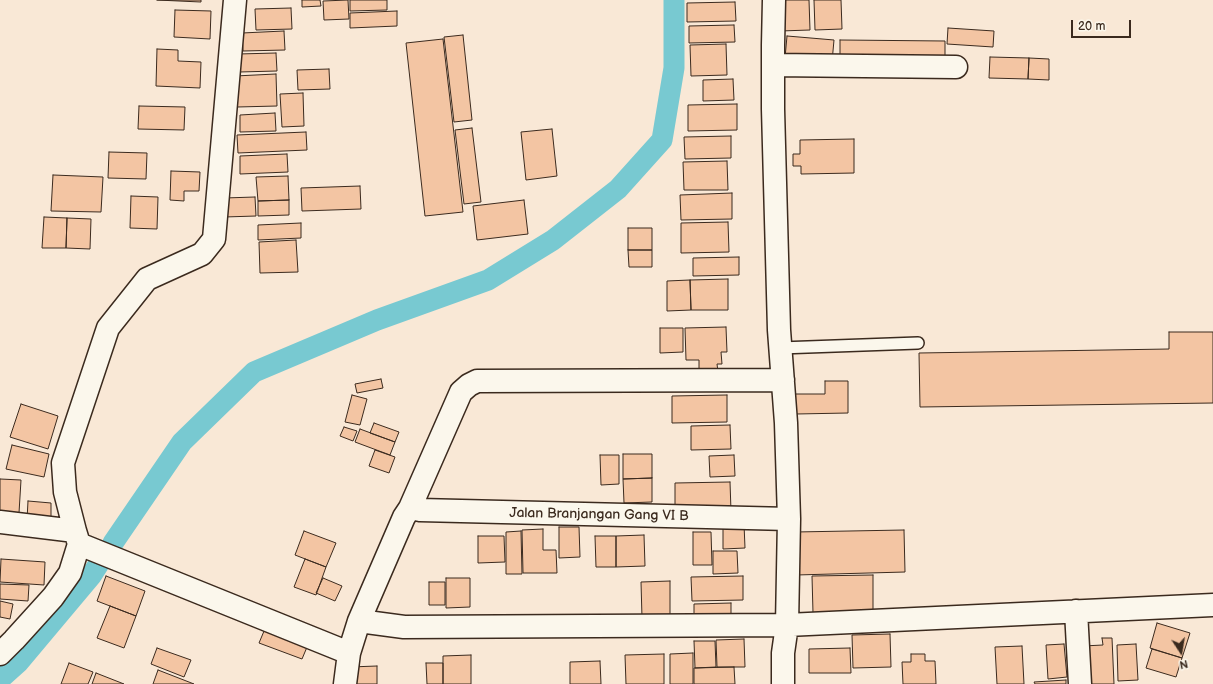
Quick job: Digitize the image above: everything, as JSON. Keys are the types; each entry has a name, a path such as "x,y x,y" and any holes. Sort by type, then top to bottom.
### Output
{"street":[{"path":"0,654 53,597 70,573 77,538 65,492 63,463 108,328 147,279 202,254 214,239 235,0"},
{"path":"774,0 773,109 780,348 786,423 789,519 787,625 783,653 783,684"},
{"path":"773,65 956,66"},
{"path":"345,684 349,653 359,621 404,517 410,508 461,392 478,381 782,380"},
{"name":"Jalan Branjangan Gang VI B","path":"410,508 420,510 789,519"},
{"path":"0,522 77,538 349,653"},
{"path":"359,621 404,627 787,625 1213,606"},
{"path":"1076,611 1080,684"}],"lane":[{"path":"780,348 918,342"}],"building":[{"path":"157,0 201,0 201,2"},
{"path":"302,0 320,0 321,6 302,7"},
{"path":"348,0 349,19 324,20 323,1"},
{"path":"350,0 387,0 387,10 350,11"},
{"path":"778,0 809,0 810,30 780,31"},
{"path":"814,0 841,0 842,29 815,30"},
{"path":"735,2 736,21 687,22 687,3"},
{"path":"291,8 292,29 256,30 255,9"},
{"path":"175,10 211,11 210,39 174,37"},
{"path":"397,11 397,26 350,28 350,13"},
{"path":"734,25 735,42 689,43 689,26"},
{"path":"948,28 994,31 993,47 947,44"},
{"path":"284,31 285,50 243,51 242,33"},
{"path":"463,35 472,120 454,122 444,37"},
{"path":"787,36 834,40 832,62 785,58"},
{"path":"443,39 463,212 425,216 406,43"},
{"path":"840,40 945,41 945,64 840,63"},
{"path":"726,44 727,75 691,76 690,45"},
{"path":"157,49 178,50 178,61 201,62 200,88 156,86"},
{"path":"276,53 277,71 239,72 238,54"},
{"path":"990,57 1029,58 1028,79 989,78"},
{"path":"1029,58 1049,59 1049,80 1028,79"},
{"path":"329,69 330,89 298,90 297,70"},
{"path":"276,74 277,106 237,107 235,76"},
{"path":"733,79 734,100 703,101 703,80"},
{"path":"303,93 304,126 282,127 280,94"},
{"path":"737,104 737,130 688,131 688,105"},
{"path":"139,106 185,107 184,130 138,129"},
{"path":"275,113 276,131 240,132 240,115"},
{"path":"472,128 481,202 464,204 455,130"},
{"path":"552,129 557,176 526,180 521,132"},
{"path":"306,132 307,150 238,153 237,135"},
{"path":"731,136 731,158 685,159 684,137"},
{"path":"854,139 854,173 801,174 801,166 793,166 793,154 800,154 800,140"},
{"path":"109,152 147,153 146,179 108,178"},
{"path":"287,154 288,172 240,174 240,156"},
{"path":"727,161 728,190 684,190 683,162"},
{"path":"171,171 200,172 199,191 184,191 184,201 170,200"},
{"path":"53,175 103,177 101,212 51,211"},
{"path":"288,176 289,200 258,201 256,177"},
{"path":"360,186 361,209 302,211 301,188"},
{"path":"732,193 732,219 681,220 680,195"},
{"path":"131,196 158,197 157,229 130,228"},
{"path":"255,197 256,216 224,217 224,198"},
{"path":"289,200 289,215 258,216 258,201"},
{"path":"524,200 528,234 477,240 473,206"},
{"path":"44,217 67,218 66,248 42,248"},
{"path":"67,218 91,219 90,249 66,248"},
{"path":"728,222 729,252 681,253 681,223"},
{"path":"301,223 301,238 258,240 258,225"},
{"path":"628,228 652,228 652,250 628,250"},
{"path":"296,240 298,272 260,273 259,242"},
{"path":"628,250 652,250 652,267 629,267"},
{"path":"739,257 739,275 693,276 693,258"},
{"path":"728,279 728,310 691,310 690,280"},
{"path":"690,280 691,310 667,311 667,281"},
{"path":"726,327 727,352 721,352 722,364 717,364 718,372 699,373 699,360 686,360 685,328"},
{"path":"660,328 683,328 683,352 660,353"},
{"path":"1169,332 1213,332 1213,403 920,407 919,353 1169,349"},
{"path":"381,379 383,388 357,393 355,384"},
{"path":"825,381 848,381 848,413 796,414 795,394 825,394"},
{"path":"352,395 367,399 360,425 345,422"},
{"path":"727,395 727,422 672,423 672,396"},
{"path":"21,404 58,416 48,449 10,437"},
{"path":"374,423 399,432 395,442 370,433"},
{"path":"730,425 731,449 691,450 691,426"},
{"path":"344,427 357,431 353,441 340,436"},
{"path":"360,429 395,442 390,455 355,442"},
{"path":"12,445 49,454 44,477 6,469"},
{"path":"375,450 395,457 389,473 369,466"},
{"path":"623,454 652,454 652,478 623,479"},
{"path":"600,455 619,455 619,484 601,485"},
{"path":"734,455 735,476 710,477 709,456"},
{"path":"652,478 652,502 624,503 623,479"},
{"path":"0,479 21,480 19,513 0,512"},
{"path":"730,482 731,511 675,512 675,483"},
{"path":"28,501 51,503 51,521 27,520"},
{"path":"723,524 744,524 745,548 723,549"},
{"path":"559,527 579,527 580,557 559,558"},
{"path":"543,529 543,550 556,550 557,573 523,573 522,530"},
{"path":"904,530 905,572 796,575 795,532"},
{"path":"304,531 336,543 326,567 295,555"},
{"path":"521,531 522,574 506,574 506,532"},
{"path":"693,532 711,532 712,565 693,565"},
{"path":"644,535 645,566 616,567 616,536"},
{"path":"478,536 504,536 505,562 478,563"},
{"path":"595,536 616,536 616,567 596,567"},
{"path":"713,551 737,551 738,573 713,574"},
{"path":"1,559 45,562 44,585 0,582"},
{"path":"305,559 326,567 316,595 294,587"},
{"path":"873,575 873,611 813,613 812,576"},
{"path":"106,576 145,591 136,616 97,601"},
{"path":"743,576 743,600 692,601 691,577"},
{"path":"323,578 342,586 335,601 316,593"},
{"path":"446,578 470,578 470,607 446,608"},
{"path":"670,581 670,617 642,618 641,582"},
{"path":"429,582 445,582 445,605 429,605"},
{"path":"0,584 29,585 28,601 0,599"},
{"path":"0,601 13,604 10,619 0,617"},
{"path":"731,603 731,623 694,623 694,604"},
{"path":"110,606 136,616 124,648 97,638"},
{"path":"1157,623 1190,633 1182,658 1150,648"},
{"path":"267,624 310,640 302,659 259,643"},
{"path":"890,634 891,667 853,668 852,635"},
{"path":"1102,638 1112,638 1114,684 1085,684 1083,646 1103,645"},
{"path":"744,639 745,667 717,667 716,640"},
{"path":"694,641 715,641 716,667 695,668"},
{"path":"1064,644 1067,677 1048,679 1046,645"},
{"path":"1136,644 1138,680 1118,681 1117,645"},
{"path":"1022,646 1024,684 997,684 995,647"},
{"path":"157,648 191,660 184,677 151,664"},
{"path":"850,648 851,673 809,673 809,649"},
{"path":"1152,649 1182,658 1176,677 1146,668"},
{"path":"693,653 693,684 670,684 670,654"},
{"path":"664,654 664,684 626,684 625,655"},
{"path":"911,654 925,654 925,661 935,661 936,684 903,684 902,662 911,662"},
{"path":"471,655 471,684 443,684 443,656"},
{"path":"600,661 601,684 570,684 570,662"},
{"path":"69,663 93,672 88,684 61,684"},
{"path":"426,663 443,663 443,684 427,684"},
{"path":"377,666 377,684 350,684 350,667"},
{"path":"734,667 735,684 694,684 694,668"},
{"path":"158,670 194,684 153,684"},
{"path":"96,673 124,684 92,684"},
{"path":"1066,680 1066,684 1035,684 1034,682"}],"waterway":[{"path":"113,543 182,442 254,372 377,320 488,280 553,240 618,189 662,140 674,68 674,0"},
{"path":"0,679 18,663 91,576 100,562"}]}
